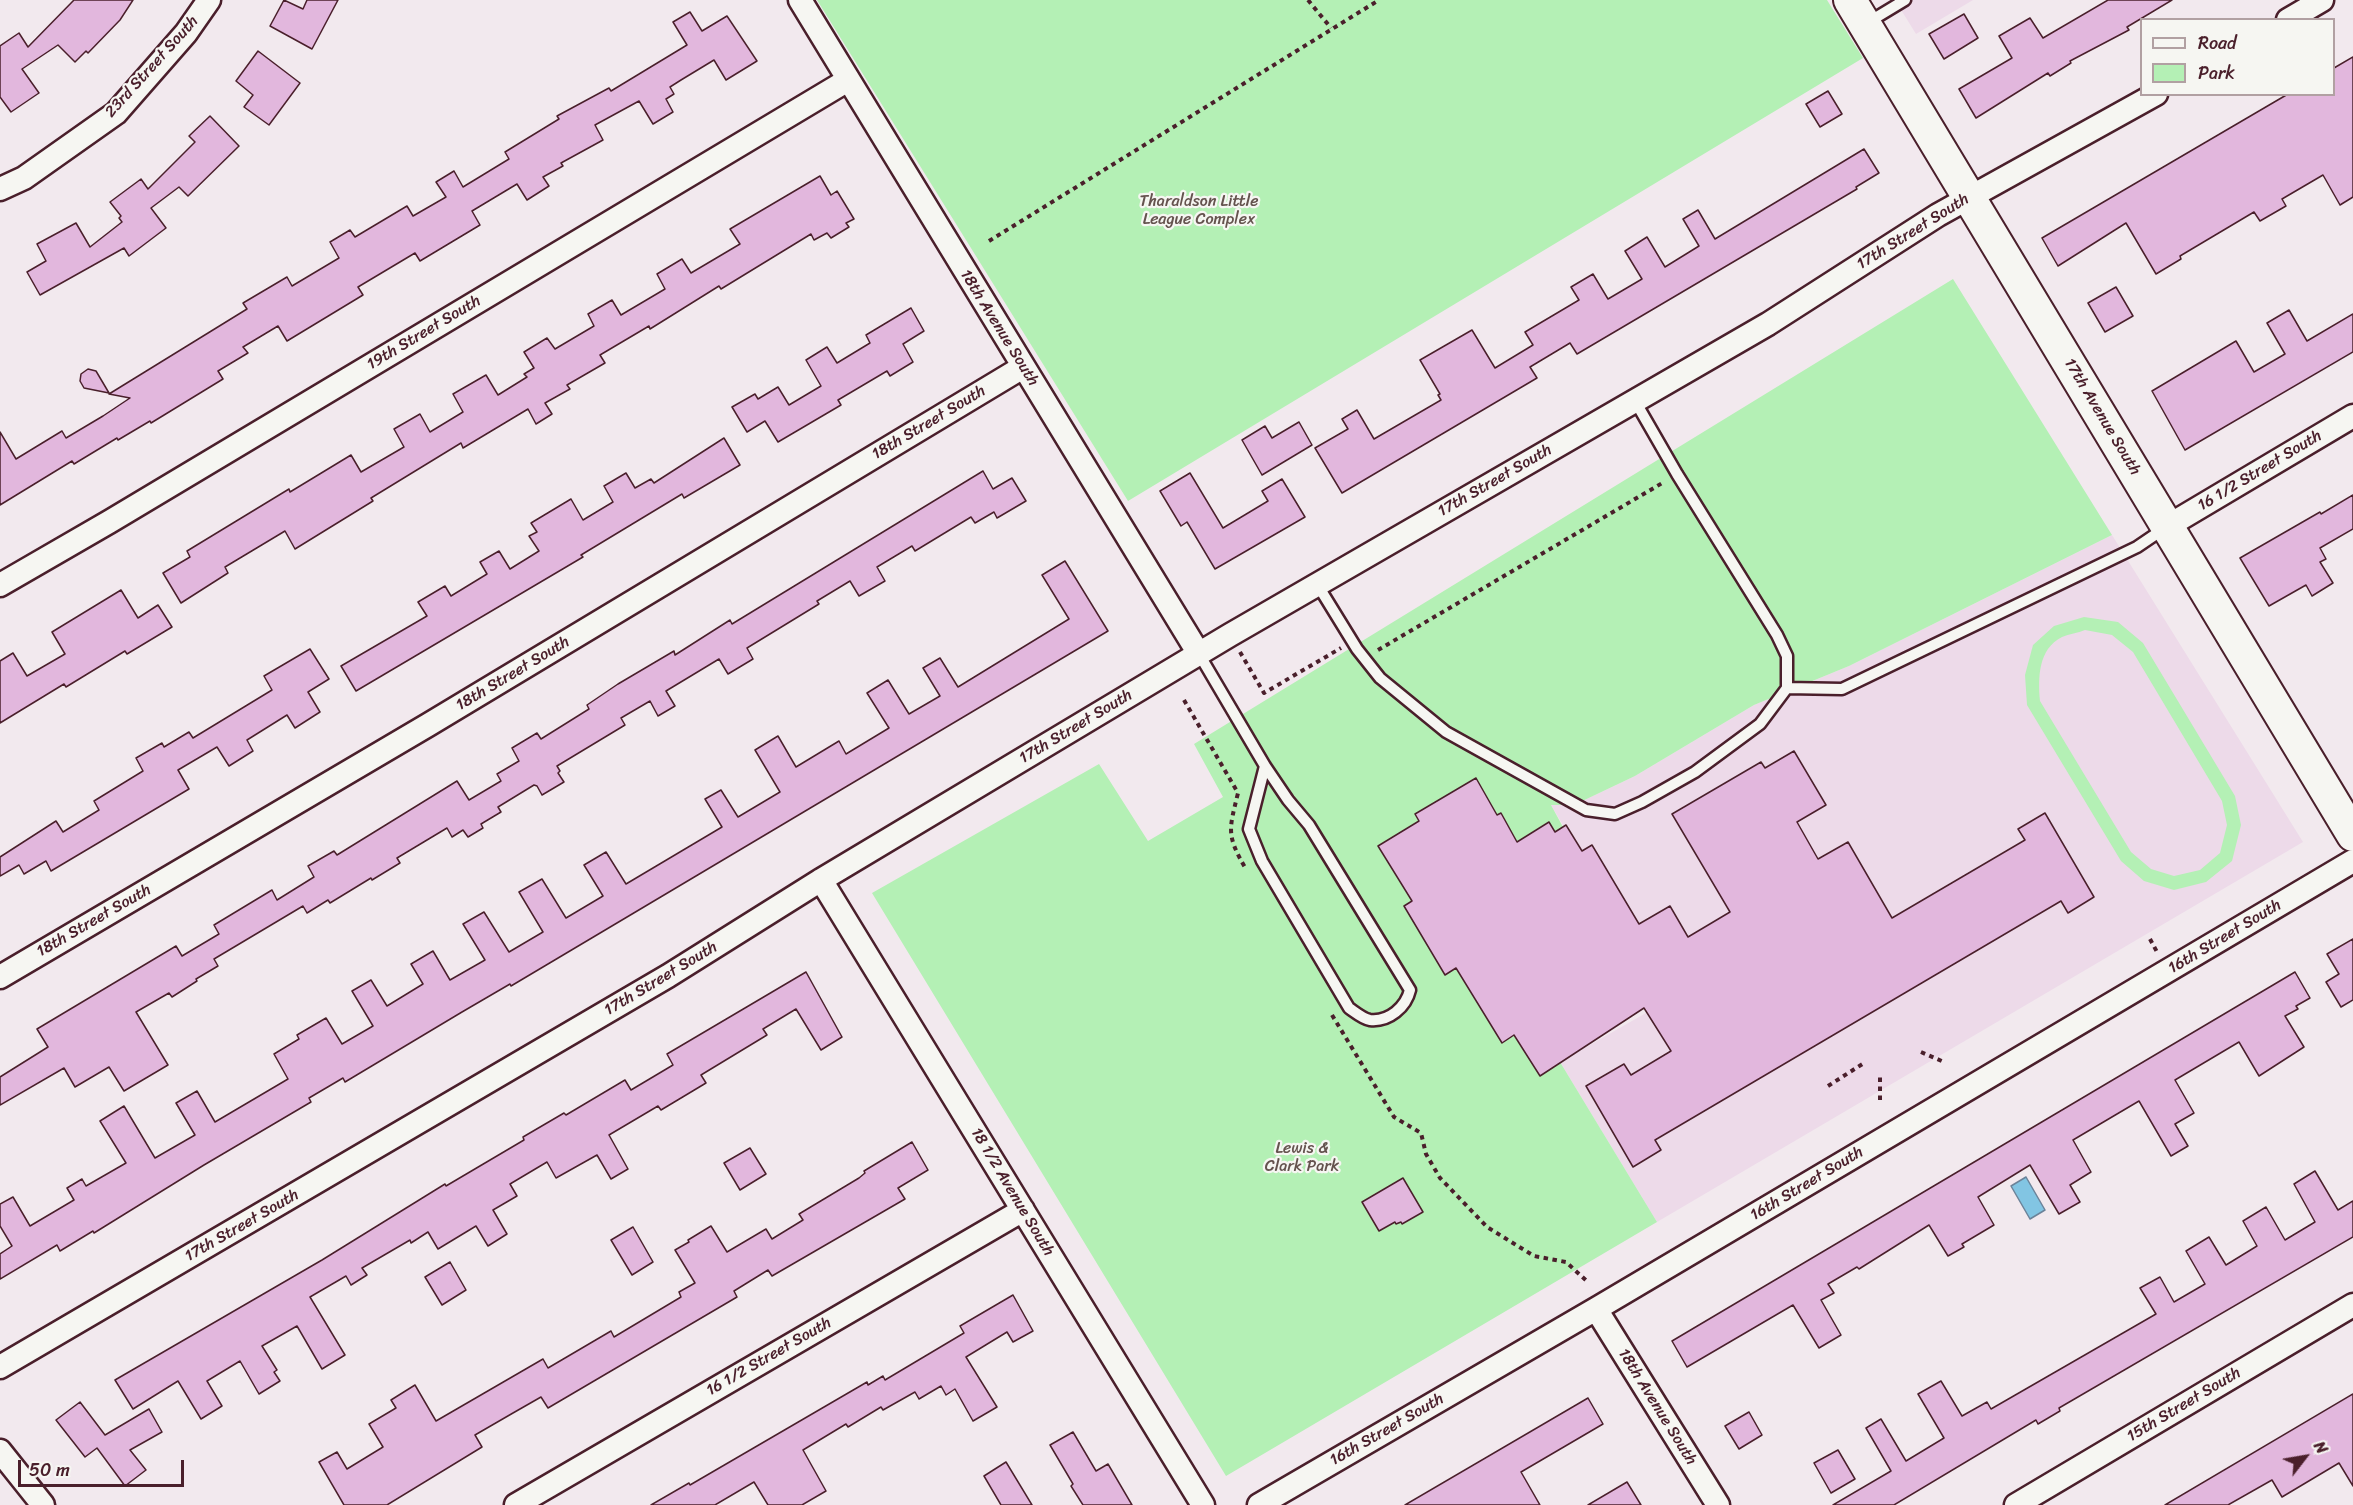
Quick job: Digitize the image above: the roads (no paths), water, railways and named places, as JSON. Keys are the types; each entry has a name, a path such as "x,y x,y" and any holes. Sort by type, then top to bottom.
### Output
{"street":[{"name":"23rd Street South","path":"0,189 24,178 116,113 186,33 209,0"},
{"name":"18th Avenue South","path":"800,0 1200,654"},
{"path":"2291,18 2322,0"},
{"name":"17th Avenue South","path":"1857,12 2353,835"},
{"name":"19th Street South","path":"0,585 848,80"},
{"name":"17th Street South","path":"0,1367 668,976 822,880 1317,584 1768,324 1938,215 2152,96"},
{"name":"18th Street South","path":"0,977 428,725 1023,368"},
{"name":"16 1/2 Street South","path":"2168,526 2353,416"},
{"name":"16th Street South","path":"1259,1505 1596,1309 2353,861"},
{"name":"18 1/2 Avenue South","path":"822,880 1203,1505"},
{"name":"16 1/2 Street South","path":"516,1505 1023,1210"},
{"name":"15th Street South","path":"2016,1505 2353,1305"},
{"name":"18th Avenue South","path":"1596,1309 1718,1505"},
{"path":"0,1450 43,1505"}],"lane":[{"path":"1857,12 1905,0"},
{"path":"1317,584 1357,649 1380,678 1446,732 1586,810 1615,814 1642,802 1704,765 1760,724 1787,688 1786,656 1777,635 1677,474 1635,401"},
{"path":"1787,688 1842,689 2137,547 2168,526"},
{"path":"1200,654 1265,766 1288,800 1310,825 1410,990 1407,1001 1394,1013 1381,1019 1368,1020 1349,1008 1262,861 1249,829 1265,766"}],"water":[{"path":"2026,1177 2045,1210 2030,1219 2011,1186"}],"park label":[{"name":"Tharaldson Little League Complex","path":"1199,211"},
{"name":"Lewis & Clark Park","path":"1302,1158"}]}
